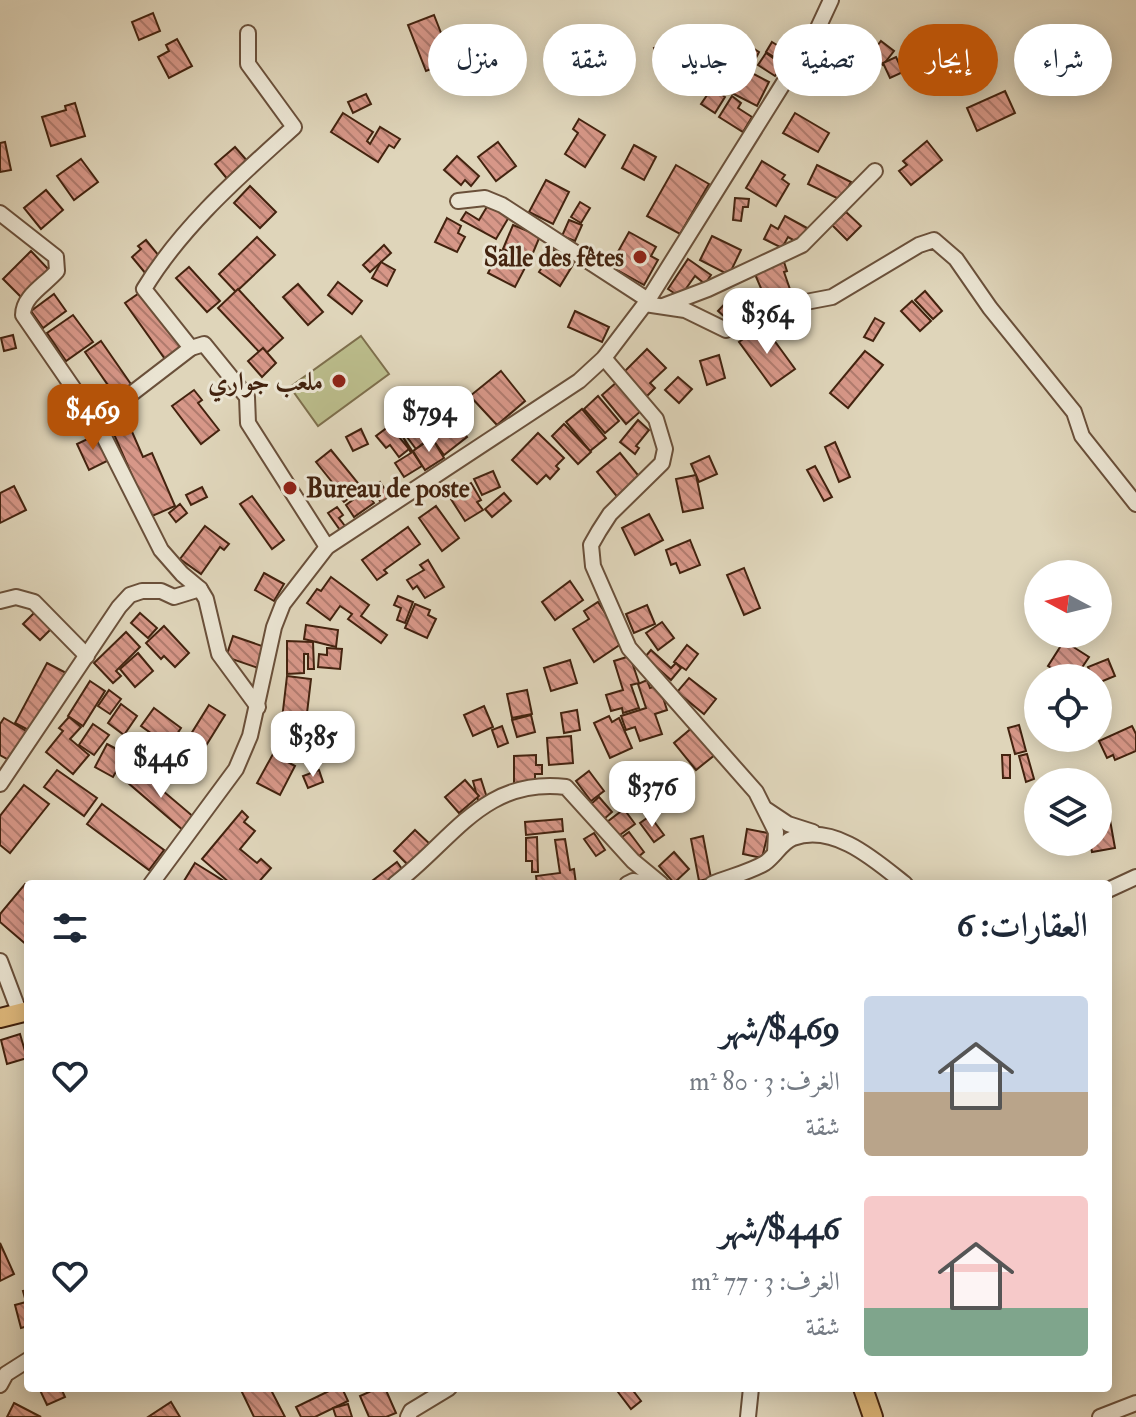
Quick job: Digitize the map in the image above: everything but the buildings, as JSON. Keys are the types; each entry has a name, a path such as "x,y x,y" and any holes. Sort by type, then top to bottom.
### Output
{"main road":[{"path":"0,1018 24,1012"},
{"path":"864,1392 873,1417"}],"street":[{"path":"154,880 236,769 250,736 274,627 283,604 327,547 579,381 604,358 652,304 818,28 831,0"},
{"path":"191,348 144,289 154,272 212,202 294,127 248,64 248,33"},
{"path":"652,304 708,289 802,245 875,171"},
{"path":"458,201 485,198 502,205 652,304 685,310 726,330 769,309 832,297 919,245 934,240 956,259 999,319 1074,412 1082,436 1136,504"},
{"path":"0,213 56,257 57,271 28,299 23,315 96,421 161,550 200,589 210,611 219,654 258,707"},
{"path":"96,421 191,348 204,344 247,397 248,423 327,547"},
{"path":"604,358 656,419 665,449 662,463 610,514 599,531 591,545 593,566 629,648 756,792 776,832 775,853"},
{"path":"0,784 130,595 154,589 174,597 200,589"},
{"path":"0,601 16,597 34,602 87,656"},
{"path":"416,877 468,817 509,791 545,785 566,787 633,861 656,880"},
{"path":"767,810 788,824 868,855 900,880"},
{"path":"722,880 765,863 790,838 815,833"},
{"path":"630,880 633,861"},
{"path":"1112,888 1136,877"},
{"path":"0,961 24,1012"},
{"path":"0,1385 6,1374 24,1363"},
{"path":"408,1417 411,1411 442,1392"},
{"path":"748,1417 751,1392"},
{"path":"1100,1417 1136,1403"}],"green space":[{"name":"ملعب جواري","path":"361,336 389,374 318,426 290,387"}],"place":[{"name":"Salle des fêtes","path":"640,257"},
{"name":"ملعب جواري","path":"339,381"},
{"name":"Bureau de poste","path":"290,488"}]}
